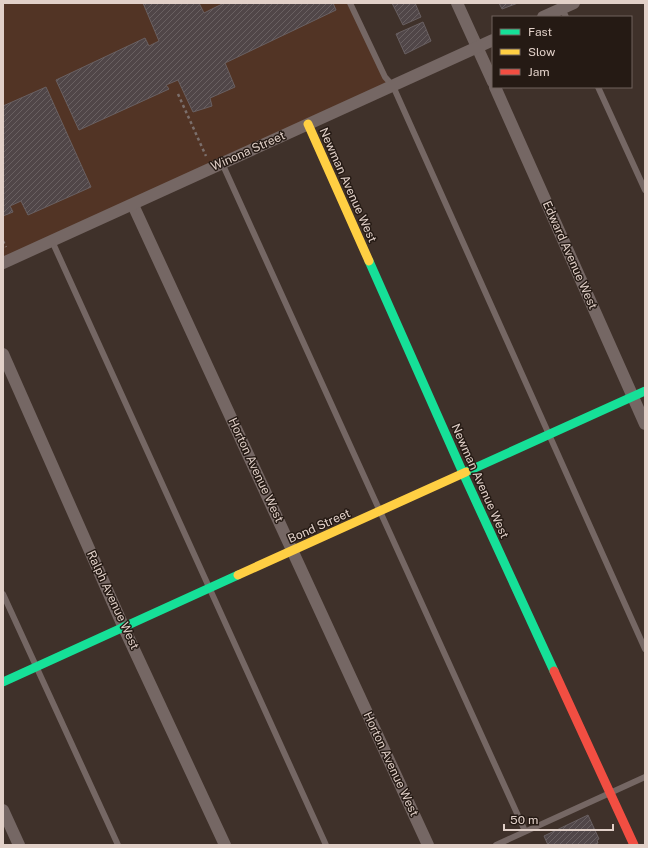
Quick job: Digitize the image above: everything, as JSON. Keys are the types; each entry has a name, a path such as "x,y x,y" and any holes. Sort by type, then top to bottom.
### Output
{"street":[{"path":"457,3 492,80"},
{"path":"545,16 574,3"},
{"name":"Winona Street","path":"3,263 133,205 222,162 492,40"},
{"name":"Edward Avenue West","path":"495,88 645,424"},
{"name":"Newman Avenue West","path":"308,124 463,473 634,845"},
{"name":"Horton Avenue West","path":"133,205 294,551 428,845"},
{"name":"Ralph Avenue West","path":"3,354 124,628 225,845"},
{"name":"Bond Street","path":"3,682 209,590 645,391"},
{"path":"3,810 19,845"}],"lane":[{"path":"350,3 385,77 393,86 645,648"},
{"path":"598,88 645,190"},
{"path":"222,162 379,512 525,831"},
{"path":"52,242 326,845"},
{"path":"3,594 118,845"},
{"path":"496,845 645,776"}],"path":[{"path":"178,94 211,168"},
{"path":"3,241 6,246"}],"shaded area":[{"path":"3,3 350,3 393,86 3,263"}],"building":[{"path":"143,3 199,3 204,13 224,3 333,3 336,10 225,63 235,87 210,98 212,106 193,112 178,80 166,85 169,89 79,130 56,80 145,38 149,46 159,41"},
{"path":"392,3 415,3 421,17 403,25"},
{"path":"499,3 518,3 502,9"},
{"path":"423,22 431,41 405,54 396,34"},
{"path":"46,87 91,187 28,215 21,201 10,206 13,212 3,216 3,106"},
{"path":"588,815 599,839 597,840 598,843 593,845 548,845 544,836"}],"traffic: fast":[{"path":"369,261 463,473 554,671"},
{"path":"466,472 645,391"},
{"path":"3,682 238,575"}],"traffic: slow":[{"path":"308,124 369,261"},
{"path":"238,575 466,472"}],"traffic: jam":[{"path":"554,671 634,845"}]}
